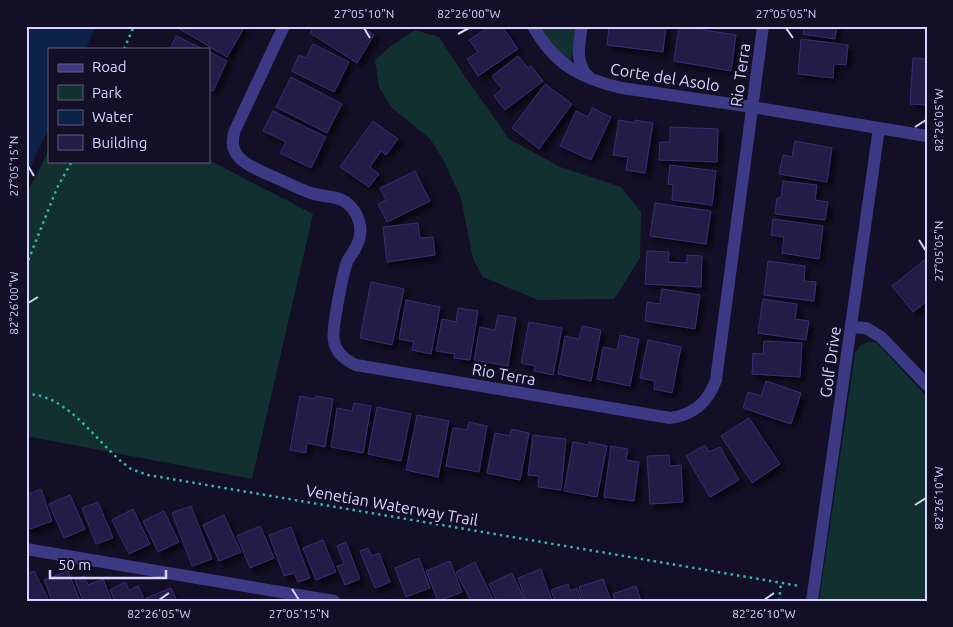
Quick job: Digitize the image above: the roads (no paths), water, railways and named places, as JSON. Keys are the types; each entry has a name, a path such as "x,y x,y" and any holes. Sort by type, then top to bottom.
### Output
{"street":[{"name":"Rio Terra","path":"284,26 235,130 232,138 233,145 238,156 245,164 304,191 340,198 348,204 357,217 360,237 347,262 333,332 333,339 338,351 349,362 356,365 662,417 678,417 694,411 708,397 716,380 764,26"},
{"name":"Corte del Asolo","path":"533,26 560,62 594,81 622,88 927,136"},
{"name":"Corte del Asolo","path":"582,26 578,49 580,62 587,76 594,81"},
{"name":"Golf Drive","path":"813,594 880,128"},
{"path":"852,327 866,328 881,337 927,385"},
{"path":"26,550 334,601"}],"water":[{"path":"26,26 96,26 86,48 48,48 48,130 26,176"}]}
